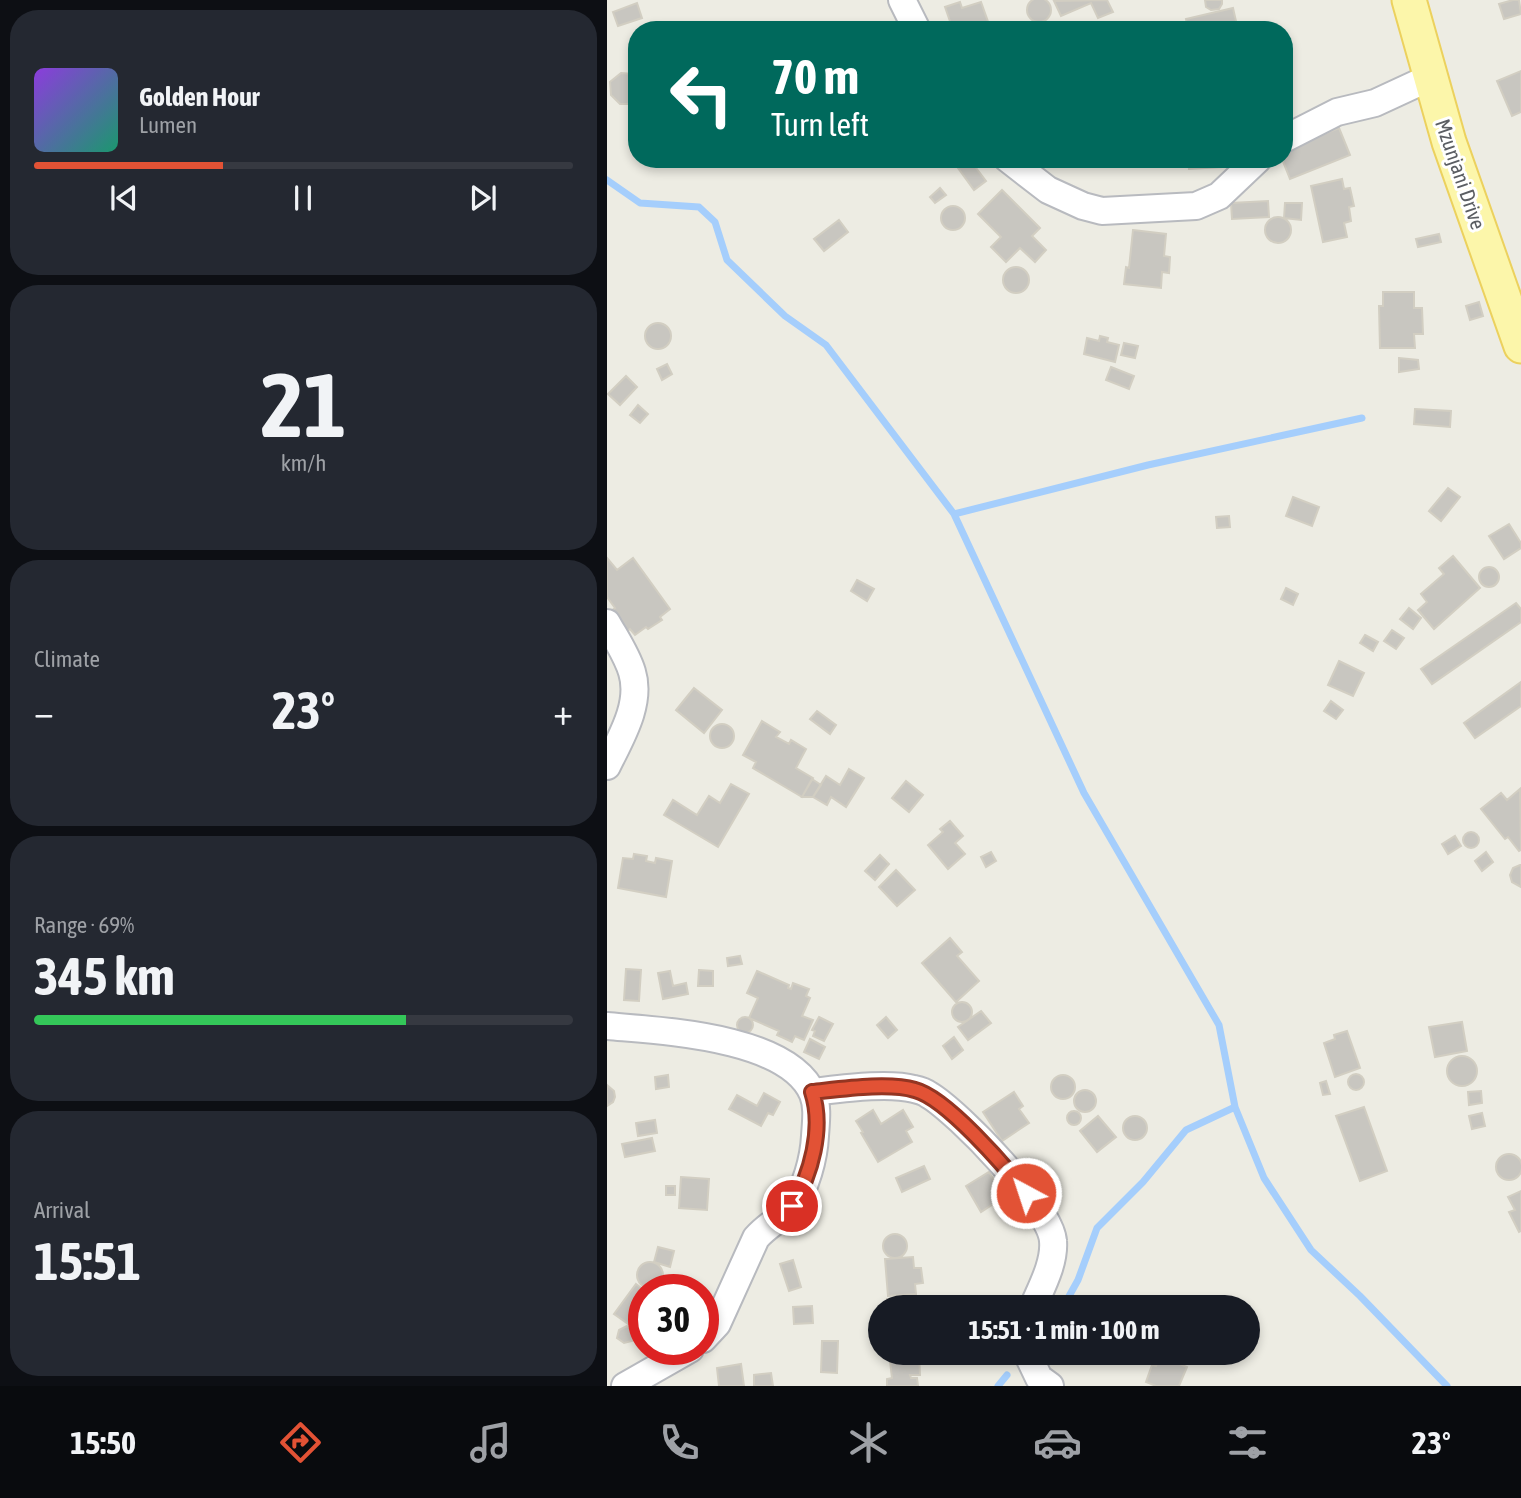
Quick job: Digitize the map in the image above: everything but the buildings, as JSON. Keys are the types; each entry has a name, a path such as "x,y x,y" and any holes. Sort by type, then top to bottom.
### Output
{"main road":[{"name":"Mzunjani Drive","path":"1410,0 1429,78 1449,142 1519,337"}],"street":[{"path":"902,0 912,21"},
{"path":"1293,134 1337,112 1375,103 1429,78"},
{"path":"1020,168 1048,190 1083,206 1102,211 1196,206 1219,196 1249,168"},
{"path":"607,623 633,673 635,688 625,731 607,766"},
{"path":"607,1026 715,1039 774,1056 795,1070 812,1092 816,1105 815,1143 799,1195 792,1206 765,1227 756,1238 719,1320"},
{"path":"812,1092 853,1088 915,1090 929,1094 985,1145 1040,1210 1051,1230 1052,1254 1038,1295"},
{"path":"625,1386 662,1365"},
{"path":"1031,1365 1039,1378 1050,1386"}],"waterway":[{"path":"607,180 640,203 699,207 715,222 727,260 785,316 826,345 954,514 1084,793 1219,1025 1235,1107 1264,1178 1311,1250 1360,1296 1447,1386"},
{"path":"954,514 1148,465 1362,418"},
{"path":"1070,1295 1097,1228 1143,1182 1186,1130 1235,1107"},
{"path":"998,1386 1007,1375"}],"route":[{"path":"792,1206 805,1180 815,1143 816,1105 812,1092 853,1088 906,1088 929,1094 985,1145 1026,1193"}]}
